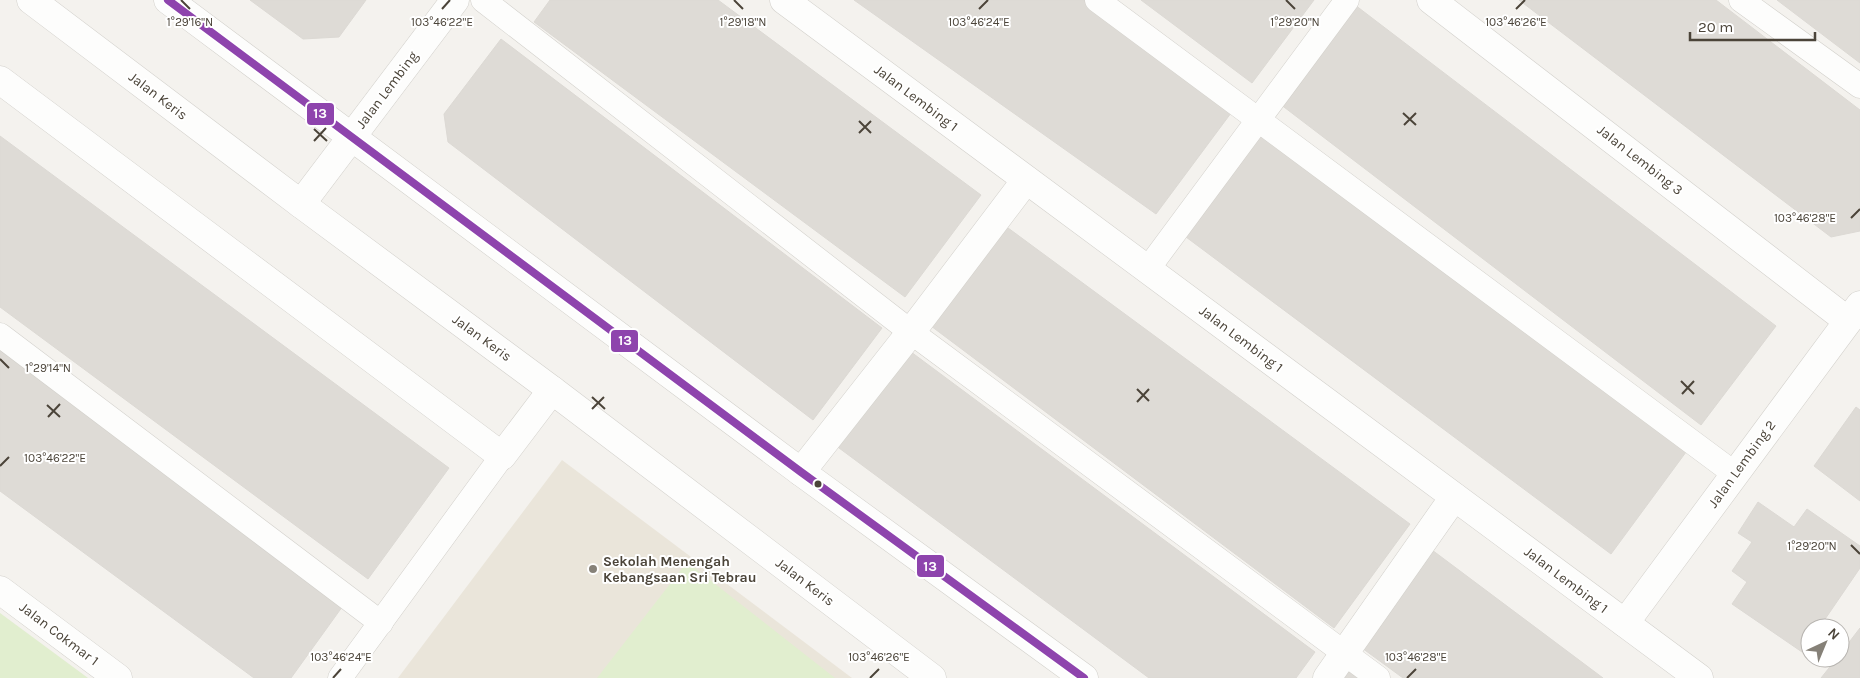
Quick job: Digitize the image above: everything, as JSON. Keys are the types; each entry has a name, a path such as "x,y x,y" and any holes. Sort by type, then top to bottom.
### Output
{"street":[{"name":"Jalan Keris","path":"31,0 301,204 552,390 932,678"},
{"path":"168,0 801,472 1084,678"},
{"name":"Jalan Lembing","path":"301,204 455,0"},
{"name":"Jalan Lembing 1","path":"784,0 1699,678"},
{"name":"Jalan Lembing 3","path":"1431,0 1854,313"},
{"path":"0,80 502,456 552,390"},
{"path":"801,472 911,332 1026,180"},
{"name":"Jalan Lembing 2","path":"1625,623 1854,313"},
{"path":"1327,678 1454,497"},
{"name":"Jalan Cokmar 1","path":"0,590 118,678"}],"lane":[{"path":"483,0 911,332 1378,678"},
{"path":"1097,0 1735,474"},
{"path":"1147,270 1347,0"},
{"path":"1741,0 1860,86"},
{"path":"0,336 381,623"},
{"path":"340,678 502,456"}],"shaded area":[{"name":"Sekolah Menengah Kebangsaan Sri Tebrau","path":"562,460 852,678 398,678"}],"green space":[{"path":"687,562 835,678 597,678"},
{"path":"0,613 88,678 0,678"}],"building":[{"path":"250,0 366,0 339,37 303,39"},
{"path":"550,0 718,0 981,195 905,297 534,22"},
{"path":"854,0 1087,0 1234,109 1156,214"},
{"path":"1141,0 1314,0 1252,83"},
{"path":"1519,0 1716,0 1860,110 1860,231 1831,237"},
{"path":"1777,0 1860,0 1860,63"},
{"path":"1355,5 1776,326 1701,425 1280,104"},
{"path":"501,39 882,328 813,420 448,142 444,114"},
{"path":"1264,132 1689,448 1611,554 1186,237"},
{"path":"0,136 449,468 368,579 0,307"},
{"path":"1004,225 1410,524 1334,628 931,326"},
{"path":"907,349 1315,652 1296,678 1149,678 835,445"},
{"path":"0,350 345,603 291,678 254,678 0,491"},
{"path":"1856,407 1860,410 1860,501 1814,466"},
{"path":"1758,502 1794,527 1807,509 1860,546 1860,568 1826,618 1800,618 1800,651 1732,604 1747,582 1732,571 1752,542 1738,533"},
{"path":"1432,550 1603,678 1403,678 1362,648"},
{"path":"1860,628 1860,678 1821,678 1829,668 1850,668 1850,641"},
{"path":"1343,668 1357,678 1336,678"}],"transit line":[{"name":"13","path":"168,0 801,472 1084,678"}],"place":[{"name":"Sekolah Menengah Kebangsaan Sri Tebrau","path":"593,569"}]}
